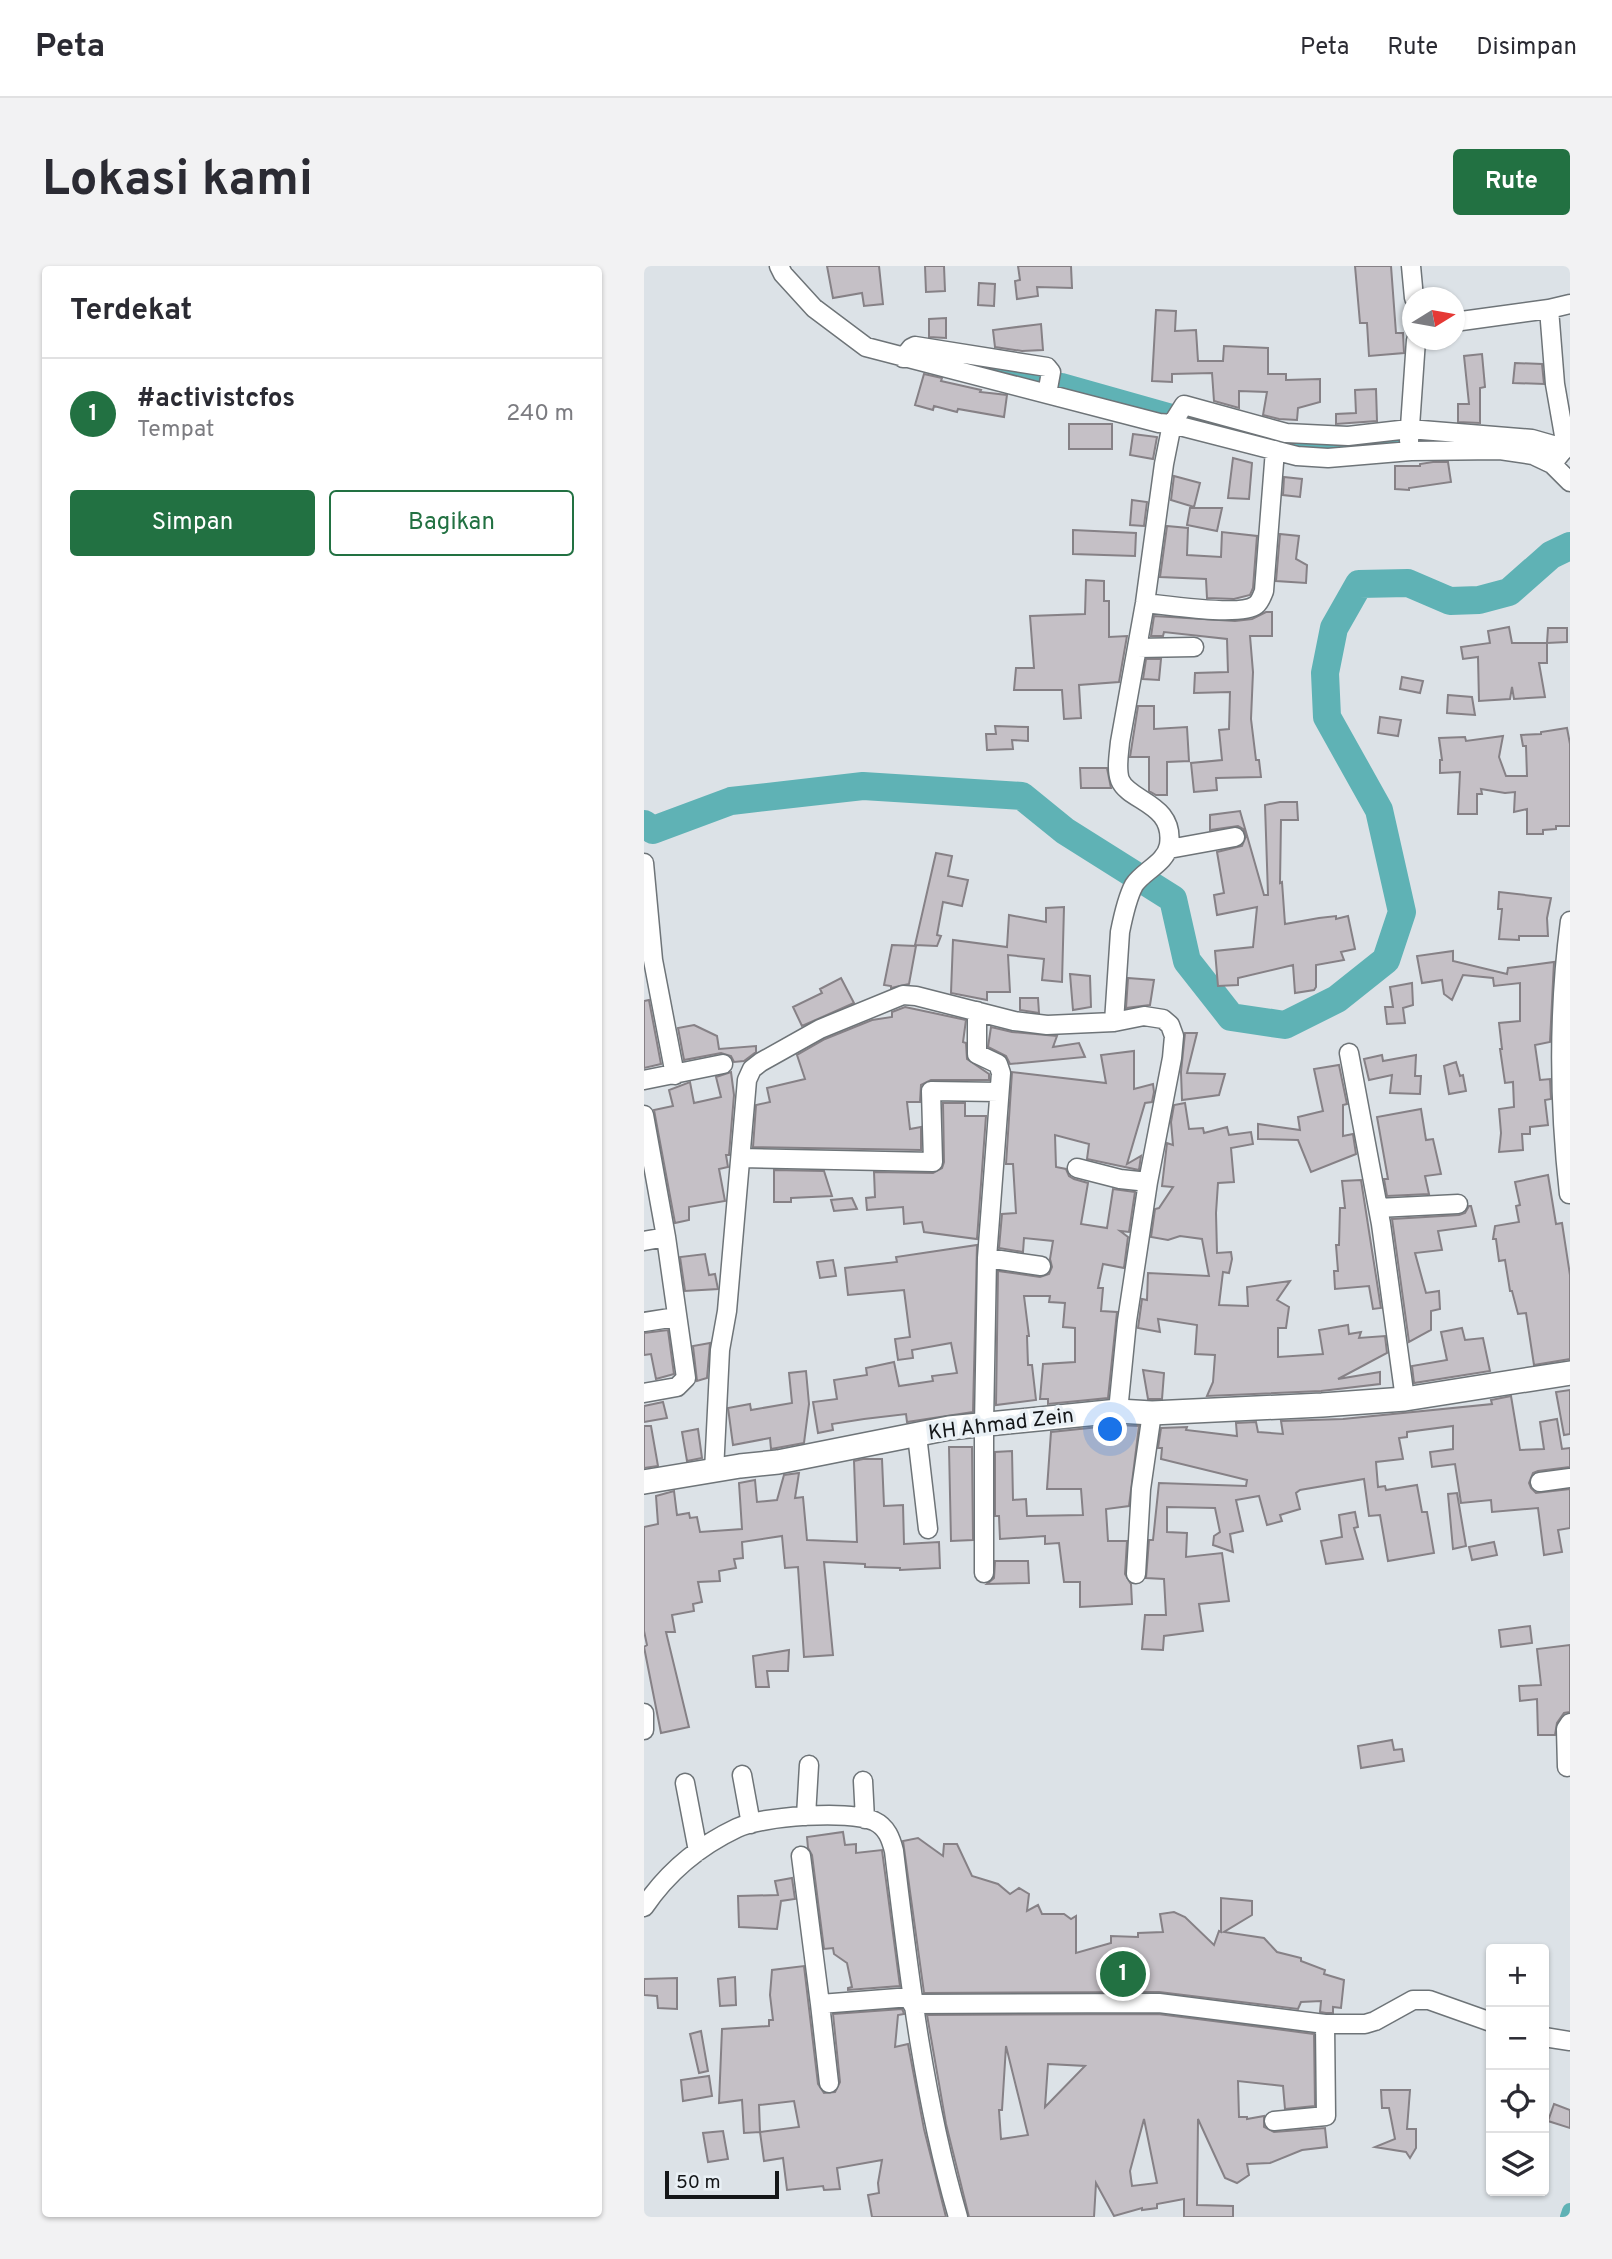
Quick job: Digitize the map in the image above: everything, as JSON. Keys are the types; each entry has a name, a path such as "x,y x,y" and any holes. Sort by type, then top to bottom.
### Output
{"street":[{"path":"779,266 814,308 866,347 1049,383 1159,423 1176,416 1189,405 1286,433 1409,440 1533,455 1561,455"},
{"path":"1411,266 1413,287"},
{"path":"1465,320 1570,304"},
{"path":"1549,309 1561,455 1570,482"},
{"path":"906,353 915,346 1047,367 1049,383"},
{"path":"1409,440 1415,350"},
{"path":"1176,416 1297,456 1328,458 1409,440"},
{"path":"1114,1022 1120,932 1135,885 1163,856 1170,838 1159,812 1149,802 1126,789 1120,779 1120,742 1176,416"},
{"path":"1145,603 1208,610 1247,609 1258,603 1264,591 1275,450"},
{"path":"1137,648 1194,647"},
{"path":"1163,856 1235,837"},
{"path":"644,863 649,961 675,1075"},
{"path":"1570,921 1561,1037 1563,1142 1570,1196"},
{"path":"714,1471 720,1350 727,1311 747,1080 752,1069 761,1062 820,1029 903,995 1014,1021 1046,1025 1114,1022 1154,1016 1170,1025 1174,1036 1127,1321 1118,1411"},
{"path":"977,1011 977,1054 993,1061 1000,1068 987,1258 984,1573"},
{"path":"1349,1053 1378,1208 1405,1399"},
{"path":"644,1080 723,1064"},
{"path":"741,1158 933,1162 932,1091 999,1092"},
{"path":"644,1115 648,1160 666,1237 686,1378 677,1387 644,1393"},
{"path":"1077,1168 1120,1179 1148,1182"},
{"path":"1378,1208 1458,1204"},
{"path":"644,1241 666,1237"},
{"path":"987,1258 1041,1266"},
{"path":"644,1322 676,1317"},
{"name":"KH Ahmad Zein","path":"644,1482 778,1462 984,1425 1118,1411 1152,1413 1405,1399 1570,1373"},
{"path":"1136,1574 1141,1489 1152,1413"},
{"path":"917,1435 928,1529"},
{"path":"1540,1482 1570,1478"},
{"path":"644,1713 644,1730"},
{"path":"1567,1767 1566,1729 1570,1723"},
{"path":"806,1816 809,1765"},
{"path":"742,1774 751,1824"},
{"path":"863,1781 865,1819"},
{"path":"685,1783 698,1851"},
{"path":"646,1904 667,1877 698,1851 740,1826 781,1817 858,1817 876,1822 890,1835 912,2000 939,2151 958,2217"},
{"path":"801,1856 829,2082"},
{"path":"644,1879 646,1904"},
{"path":"820,2004 912,2000 1159,2003 1325,2024 1365,2024 1413,2000 1429,2000 1486,2020"},
{"path":"1274,2121 1326,2116 1325,2024"},
{"path":"1549,2039 1570,2041"}],"building":[{"path":"827,266 879,266 883,304 864,306 862,293 833,298"},
{"path":"925,266 944,266 945,291 926,292"},
{"path":"1018,266 1071,266 1072,288 1037,287 1038,296 1017,299 1015,281 1020,280"},
{"path":"1355,266 1391,266 1396,333 1402,333 1404,353 1369,356 1367,323 1360,323"},
{"path":"979,283 995,284 994,306 978,305"},
{"path":"1156,310 1176,311 1175,331 1196,330 1198,361 1223,361 1224,346 1268,348 1268,374 1286,374 1286,380 1320,379 1320,402 1298,408 1297,420 1279,419 1263,415 1267,392 1239,391 1239,408 1214,401 1212,373 1172,374 1172,382 1152,381"},
{"path":"946,318 946,338 929,337 929,319"},
{"path":"1041,324 1043,350 1022,351 995,347 993,330"},
{"path":"1482,354 1485,387 1480,388 1480,423 1458,422 1458,404 1469,404 1464,356"},
{"path":"1515,363 1542,364 1544,384 1513,383"},
{"path":"924,374 942,378 941,381 981,390 980,392 1007,395 1004,417 958,409 957,412 934,406 933,410 915,405"},
{"path":"1376,389 1377,421 1336,424 1336,414 1356,413 1355,390"},
{"path":"1069,424 1112,424 1112,449 1069,449"},
{"path":"1133,434 1157,437 1153,459 1130,455"},
{"path":"1233,458 1252,463 1249,499 1228,498"},
{"path":"1433,462 1448,462 1451,482 1409,490 1395,489 1395,466 1420,466"},
{"path":"1174,476 1200,483 1194,507 1171,500"},
{"path":"1284,477 1302,479 1300,497 1283,495"},
{"path":"1132,500 1147,502 1144,526 1130,525"},
{"path":"1190,508 1222,508 1217,531 1187,525"},
{"path":"1167,526 1188,528 1187,555 1221,557 1222,532 1257,536 1253,588 1250,595 1234,599 1207,598 1206,579 1160,577"},
{"path":"1073,530 1136,533 1135,556 1073,554"},
{"path":"1280,534 1299,536 1296,559 1307,565 1306,583 1276,581"},
{"path":"1086,580 1104,581 1104,601 1109,601 1109,637 1127,636 1119,682 1079,685 1081,718 1064,719 1062,690 1014,690 1016,668 1034,668 1030,616 1085,614"},
{"path":"1272,612 1272,636 1250,636 1253,672 1251,719 1261,777 1216,778 1217,790 1194,792 1191,763 1222,760 1219,730 1229,729 1230,692 1194,693 1195,673 1228,672 1227,639 1164,632 1163,636 1151,636 1154,616 1235,621 1252,619"},
{"path":"1509,627 1512,643 1547,643 1547,663 1539,663 1545,697 1514,699 1512,687 1510,699 1479,701 1478,657 1463,659 1461,647 1490,643 1488,631"},
{"path":"1548,628 1567,628 1567,642 1547,643"},
{"path":"1146,659 1161,659 1159,680 1143,679"},
{"path":"1402,677 1423,681 1420,693 1400,689"},
{"path":"1448,695 1472,697 1475,715 1447,713"},
{"path":"1138,706 1154,706 1154,729 1187,727 1189,761 1167,762 1167,795 1156,795 1149,791 1149,757 1130,757"},
{"path":"1380,717 1401,720 1398,736 1378,733"},
{"path":"995,726 1028,727 1028,741 1012,740 1013,749 987,750 986,734 996,734"},
{"path":"1567,728 1570,744 1570,826 1556,826 1556,829 1543,830 1543,834 1527,834 1527,809 1514,812 1515,792 1481,789 1482,794 1477,794 1477,814 1458,814 1460,772 1440,773 1442,760 1439,738 1465,737 1466,741 1503,736 1499,757 1506,776 1527,776 1526,746 1523,746 1521,735"},
{"path":"1080,768 1107,768 1111,788 1081,788"},
{"path":"1297,802 1298,820 1281,820 1280,883 1282,882 1285,924 1348,916 1355,949 1341,952 1344,960 1316,965 1314,990 1295,993 1293,965 1238,978 1238,985 1218,986 1215,951 1253,947 1257,907 1217,915 1214,895 1224,893 1217,852 1242,846 1246,836 1238,826 1210,830 1210,815 1240,811 1264,895 1268,895 1265,805"},
{"path":"936,853 952,856 948,876 968,880 962,906 943,902 937,935 941,936 937,946 915,945"},
{"path":"1499,892 1551,898 1547,918 1548,936 1519,936 1519,940 1499,939 1502,909 1498,909"},
{"path":"1064,907 1062,982 1042,980 1044,959 1008,955 1010,992 987,992 987,1000 951,993 953,940 1007,947 1009,915 1046,922 1046,908"},
{"path":"892,945 916,946 909,984 891,988 884,985"},
{"path":"1453,951 1453,961 1507,974 1508,968 1554,962 1550,1042 1535,1045 1540,1080 1550,1079 1551,1099 1545,1100 1548,1125 1530,1127 1530,1134 1522,1134 1523,1150 1499,1152 1499,1109 1514,1107 1513,1082 1505,1083 1499,1023 1520,1021 1520,983 1494,986 1493,978 1463,975 1452,1000 1444,994 1442,980 1422,983 1417,956"},
{"path":"1070,974 1090,976 1091,1007 1073,1010"},
{"path":"841,978 854,1003 802,1026 793,1007 822,993 820,989"},
{"path":"1128,978 1154,980 1150,1005 1126,1008"},
{"path":"1412,983 1413,1005 1403,1008 1405,1023 1387,1024 1385,1007 1393,1007 1390,987"},
{"path":"1020,998 1038,998 1039,1013 1020,1010"},
{"path":"649,1000 661,1064 644,1068 644,1001"},
{"path":"905,1007 966,1020 963,1042 966,1043 967,1059 989,1074 989,1080 931,1080 921,1085 920,1102 907,1102 910,1129 921,1127 921,1150 753,1147 756,1105 770,1102 767,1088 805,1079 797,1055 825,1039 872,1020 892,1017 892,1012"},
{"path":"694,1025 717,1036 719,1049 756,1046 756,1052 744,1061 734,1062 731,1056 721,1053 684,1060 678,1028"},
{"path":"991,1027 1012,1032 1057,1036 1053,1047 1079,1043 1085,1057 1010,1064 1006,1056 988,1047"},
{"path":"1185,1033 1197,1033 1187,1073 1225,1074 1219,1095 1182,1100 1181,1072"},
{"path":"1134,1051 1134,1089 1153,1084 1154,1092 1152,1102 1145,1103 1127,1164 1141,1156 1139,1170 1087,1159 1089,1144 1055,1135 1056,1167 1066,1169 1074,1179 1088,1183 1081,1224 1107,1228 1113,1189 1135,1192 1129,1232 1120,1231 1128,1237 1124,1268 1103,1264 1098,1288 1103,1288 1101,1311 1117,1312 1108,1398 1048,1404 1048,1399 1040,1399 1043,1364 1075,1362 1075,1328 1063,1327 1065,1303 1049,1302 1050,1296 1024,1296 1029,1336 1028,1365 1032,1365 1036,1400 996,1405 998,1271 1040,1277 1049,1274 1052,1267 1050,1259 1053,1241 1024,1238 1023,1252 999,1248 1002,1214 1016,1213 1013,1164 1006,1164 1012,1072 1106,1083 1101,1055"},
{"path":"1382,1055 1383,1061 1416,1055 1415,1076 1421,1076 1420,1094 1390,1093 1392,1075 1369,1080 1364,1059"},
{"path":"1456,1062 1460,1076 1463,1075 1466,1091 1449,1094 1444,1066"},
{"path":"1339,1065 1347,1104 1343,1105 1343,1136 1353,1134 1356,1154 1311,1172 1298,1140 1258,1139 1258,1124 1300,1130 1298,1117 1323,1111 1314,1069"},
{"path":"731,1072 734,1095 729,1155 726,1155 728,1167 719,1169 725,1201 689,1207 689,1220 675,1223 654,1110 673,1106 669,1090 690,1082 694,1103 721,1097 716,1077"},
{"path":"943,1103 965,1103 965,1116 986,1116 977,1239 924,1232 922,1222 904,1224 903,1207 867,1210 866,1198 875,1197 874,1172 933,1173 942,1168"},
{"path":"1185,1103 1189,1129 1203,1128 1204,1133 1227,1127 1229,1135 1251,1132 1253,1144 1231,1148 1234,1182 1218,1183 1217,1253 1231,1252 1232,1259 1229,1273 1223,1272 1219,1305 1248,1306 1247,1287 1290,1281 1277,1300 1289,1307 1286,1328 1278,1328 1278,1357 1323,1354 1319,1330 1348,1325 1349,1334 1361,1332 1359,1338 1385,1336 1387,1353 1338,1379 1380,1372 1380,1384 1321,1391 1207,1396 1213,1382 1215,1355 1195,1354 1197,1325 1158,1319 1160,1332 1138,1328 1142,1299 1147,1300 1148,1273 1209,1276 1202,1239 1180,1236 1168,1240 1151,1237 1155,1209 1159,1208 1173,1187 1162,1186 1167,1143 1173,1145 1171,1122 1174,1105"},
{"path":"1421,1109 1426,1140 1433,1139 1441,1174 1425,1176 1429,1194 1387,1196 1384,1179 1388,1179 1377,1117"},
{"path":"774,1170 824,1171 832,1196 791,1198 791,1202 774,1202"},
{"path":"1548,1175 1556,1224 1562,1223 1570,1275 1570,1359 1534,1365 1526,1313 1518,1314 1510,1291 1505,1260 1499,1261 1496,1239 1493,1239 1495,1226 1519,1222 1516,1206 1520,1205 1515,1182"},
{"path":"1361,1180 1381,1308 1373,1309 1369,1286 1335,1289 1334,1271 1338,1271 1336,1245 1339,1245 1340,1208 1345,1208 1342,1181"},
{"path":"852,1198 857,1209 834,1211 831,1200"},
{"path":"1469,1206 1476,1226 1438,1231 1442,1250 1415,1253 1426,1293 1439,1291 1440,1309 1431,1311 1431,1330 1409,1342 1392,1219 1459,1215 1465,1213"},
{"path":"977,1245 973,1412 907,1422 906,1414 864,1419 832,1424 833,1430 818,1433 813,1402 837,1399 834,1380 867,1375 866,1368 894,1362 899,1386 933,1381 932,1376 957,1373 951,1343 912,1350 913,1358 898,1360 895,1339 910,1337 904,1290 848,1295 845,1268 897,1262 896,1257"},
{"path":"705,1254 709,1275 715,1274 718,1289 685,1291 680,1257"},
{"path":"833,1260 836,1276 820,1278 817,1262"},
{"path":"1462,1328 1465,1340 1483,1338 1490,1371 1414,1383 1412,1366 1447,1360 1441,1332"},
{"path":"668,1330 674,1374 656,1379 651,1354 644,1355 644,1333"},
{"path":"710,1343 707,1378 697,1381 693,1346"},
{"path":"1143,1370 1164,1373 1162,1399 1148,1399"},
{"path":"806,1371 809,1404 804,1443 771,1449 770,1438 733,1445 728,1408 750,1404 751,1410 792,1403 789,1373"},
{"path":"1570,1390 1570,1434 1564,1435 1556,1392"},
{"path":"1511,1396 1520,1450 1544,1449 1540,1422 1557,1419 1562,1449 1570,1448 1570,1467 1538,1471 1533,1473 1529,1483 1536,1493 1570,1489 1570,1528 1558,1530 1562,1552 1544,1555 1538,1508 1492,1512 1491,1500 1461,1503 1455,1464 1432,1467 1430,1452 1453,1449 1453,1426 1407,1432 1407,1437 1399,1438 1403,1459 1376,1462 1378,1487 1385,1486 1386,1490 1417,1485 1422,1512 1427,1512 1434,1553 1388,1561 1380,1515 1369,1516 1364,1479 1300,1490 1296,1493 1300,1509 1280,1515 1282,1521 1267,1525 1259,1496 1236,1500 1243,1531 1230,1534 1233,1552 1213,1545 1214,1536 1220,1532 1215,1508 1167,1507 1167,1532 1187,1533 1186,1557 1222,1553 1229,1601 1199,1604 1203,1631 1164,1636 1163,1650 1142,1649 1145,1615 1166,1615 1164,1579 1146,1578 1149,1540 1153,1540 1159,1483 1246,1486 1247,1480 1161,1459 1162,1448 1158,1448 1161,1428 1187,1427 1186,1430 1237,1436 1236,1423 1256,1422 1258,1432 1283,1434 1281,1421 1343,1419 1492,1404 1491,1400"},
{"path":"663,1402 667,1418 644,1422 644,1406"},
{"path":"1118,1425 1139,1426 1129,1506 1106,1509 1108,1541 1127,1541 1125,1574 1131,1584 1132,1604 1080,1607 1080,1582 1064,1582 1059,1543 1045,1544 1045,1536 1000,1539 999,1516 995,1516 995,1452 1012,1451 1013,1500 1026,1499 1027,1516 1083,1515 1081,1489 1047,1489 1051,1432"},
{"path":"644,1426 651,1426 658,1466 644,1468"},
{"path":"698,1429 702,1458 687,1461 682,1432"},
{"path":"949,1447 972,1447 973,1540 951,1541"},
{"path":"882,1459 884,1506 903,1505 904,1544 939,1542 940,1568 900,1570 865,1567 865,1564 824,1562 833,1655 804,1657 798,1567 785,1568 782,1536 742,1542 743,1558 734,1559 736,1568 719,1571 720,1581 698,1582 702,1602 693,1604 694,1611 672,1615 675,1632 666,1632 689,1727 661,1733 644,1647 647,1645 644,1631 644,1527 658,1524 656,1496 674,1491 677,1515 689,1513 690,1518 697,1517 700,1532 742,1529 739,1483 755,1480 757,1502 777,1500 784,1475 799,1473 795,1498 803,1497 807,1540 857,1542 854,1461"},
{"path":"1457,1493 1466,1546 1453,1549 1448,1494"},
{"path":"1355,1512 1358,1527 1354,1528 1363,1559 1326,1564 1321,1541 1342,1537 1339,1515"},
{"path":"1494,1542 1497,1555 1472,1560 1469,1547"},
{"path":"995,1561 1028,1561 1029,1583 987,1584 994,1578"},
{"path":"1530,1626 1532,1643 1501,1647 1499,1630"},
{"path":"1570,1645 1570,1712 1564,1713 1557,1723 1555,1735 1538,1735 1537,1699 1520,1701 1519,1686 1541,1685 1537,1649"},
{"path":"789,1650 788,1671 767,1671 769,1687 756,1687 753,1656"},
{"path":"1392,1740 1394,1750 1402,1749 1404,1761 1361,1768 1358,1746"},
{"path":"843,1832 845,1845 856,1844 856,1853 882,1850 900,1986 848,1990 852,1987 847,1963 834,1954 833,1948 824,1949 812,1855 807,1837"},
{"path":"918,1838 943,1856 944,1844 957,1844 972,1876 998,1884 1010,1894 1019,1888 1029,1894 1027,1911 1038,1905 1042,1914 1064,1914 1071,1919 1076,1916 1076,1953 1111,1943 1111,1936 1138,1937 1138,1933 1163,1932 1160,1914 1174,1912 1185,1917 1214,1945 1219,1931 1221,1932 1221,1898 1252,1901 1252,1915 1224,1932 1264,1938 1277,1952 1301,1958 1301,1961 1325,1970 1324,1974 1344,1980 1341,2008 1333,2007 1333,2013 1326,2013 1320,2012 1321,2001 1301,2002 1298,2009 1159,1992 924,1993 903,1841"},
{"path":"792,1878 795,1899 781,1901 777,1929 739,1927 738,1896 778,1895 775,1881"},
{"path":"804,1966 818,2084 824,2093 835,2092 840,2082 833,2014 902,2009 904,2014 898,2015 895,2047 908,2044 924,2129 946,2217 872,2217 868,2195 879,2193 882,2160 837,2168 840,2189 824,2190 823,2186 787,2190 783,2158 764,2161 760,2132 744,2133 742,2100 719,2103 722,2029 769,2026 769,2020 773,2020 770,1995 772,1970","holes":["794,2101 799,2127 760,2132 759,2105"]},
{"path":"735,1977 736,2005 720,2006 718,1979"},
{"path":"677,1978 677,2009 658,2008 657,1996 644,1995 644,1979"},
{"path":"1158,2014 1314,2034 1315,2106 1285,2109 1283,2086 1238,2081 1239,2117 1247,2119 1264,2116 1264,2127 1274,2132 1325,2128 1327,2147 1302,2150 1270,2163 1247,2164 1249,2175 1237,2183 1225,2178 1198,2119 1197,2205 1233,2206 1233,2217 1184,2217 1184,2199 1157,2204 1157,2208 1142,2208 1114,2216 1096,2183 1094,2217 969,2217 946,2124 927,2015","holes":["1006,2046 1028,2135 1001,2139 999,2110 1002,2110","1048,2064 1085,2066 1045,2107","1144,2119 1157,2183 1132,2186 1130,2171"]},
{"path":"701,2031 708,2071 699,2073 690,2034"},
{"path":"709,2076 712,2096 683,2101 681,2080"},
{"path":"1381,2090 1410,2090 1407,2129 1416,2129 1416,2148 1410,2158 1406,2152 1375,2147 1395,2139 1389,2108 1382,2108"},
{"path":"1554,2104 1570,2110 1570,2128 1549,2121"},
{"path":"723,2131 728,2159 708,2162 703,2133"}],"waterway":[{"path":"947,360 1062,381 1272,438 1314,446 1394,440 1478,442"},
{"path":"644,824 653,830 731,801 863,786 1022,796 1065,831 1173,899 1187,961 1231,1017 1285,1025 1337,999 1386,960 1402,912 1379,810 1327,717 1325,673 1334,628 1359,584 1408,583 1450,601 1479,600 1509,592 1551,555 1570,546"},
{"path":"1568,2217 1570,2211"}],"place":[{"name":"#activistcfos","path":"1123,1974"}]}
